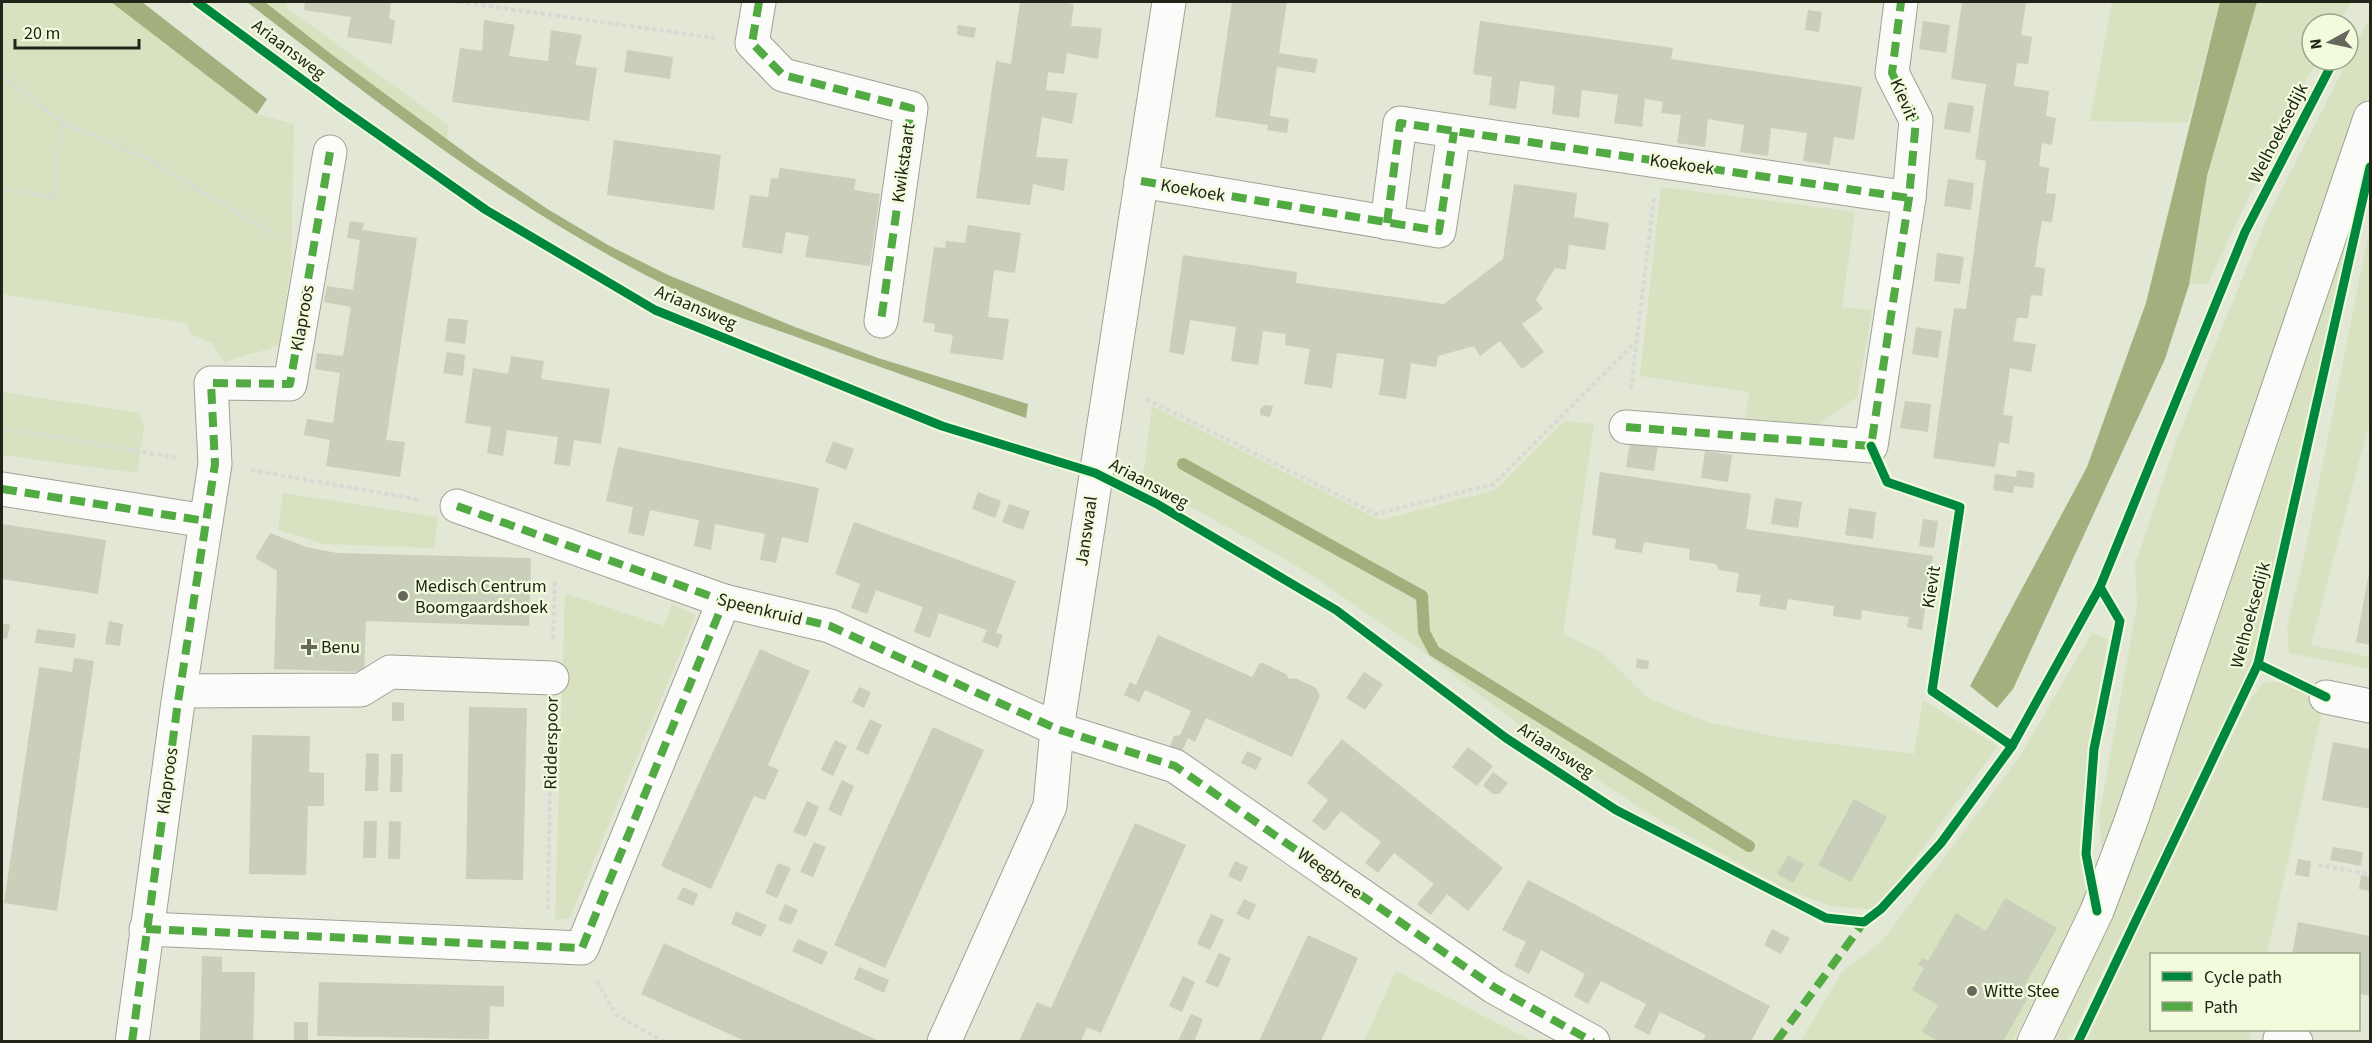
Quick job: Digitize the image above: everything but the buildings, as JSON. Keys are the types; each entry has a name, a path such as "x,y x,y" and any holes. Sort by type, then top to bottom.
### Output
{"street":[{"path":"752,43 759,2"},
{"name":"Janswaal","path":"944,1041 1050,806 1057,729 1169,2"},
{"name":"Kievit","path":"1626,427 1871,446 1910,198 1916,120 1892,73 1901,2"},
{"name":"Kwikstaart","path":"752,43 783,75 911,108 881,321"},
{"path":"2034,1041 2097,911 2132,821 2370,118"},
{"name":"Koekoek","path":"1387,222 1400,123 1910,198"},
{"name":"Koekoek","path":"1141,181 1439,231 1454,132"},
{"name":"Klaproos","path":"132,1041 180,690 215,464 211,383 290,384 330,152"},
{"path":"2,489 206,521"},
{"name":"Speenkruid","path":"456,506 724,602 830,626 1057,729"},
{"path":"146,929 582,948 724,602"},
{"path":"180,690 361,690 390,672 552,678"},
{"path":"2326,697 2370,706"},
{"name":"Weegbree","path":"1057,729 1175,766 1494,987 1593,1041"}],"path":[{"path":"459,2 752,43"},
{"path":"2,76 62,122 146,158 312,258"},
{"path":"2,190 53,197 62,122"},
{"path":"1626,427 1639,339 1658,161"},
{"path":"1110,377 1148,400 1376,514 1494,484 1639,339"},
{"path":"2318,865 2370,874"},
{"path":"582,948 616,1015 665,1041"}],"shaded area":[{"path":"2,2 111,2 257,114 294,124 291,269 279,345 224,363 212,343 191,334 187,323 2,294"},
{"path":"111,2 142,2 267,99 257,114"},
{"path":"247,2 265,2 331,54 478,162 549,210 608,245 668,275 795,327 878,358 1028,404 1026,418 724,312 627,265 569,232 458,160"},
{"path":"265,2 287,2 287,8 448,125 447,139 331,54"},
{"path":"2112,2 2220,2 2188,123 2090,121"},
{"path":"2220,2 2257,2 2207,176 2189,285 2165,359 2013,689 1997,708 1970,686 2087,467 2146,303"},
{"path":"2257,2 2351,2 2345,12 2300,12 2300,72 2311,72 2299,92 2208,283 2189,285 2207,176"},
{"path":"2370,17 2370,92 2104,875 2099,818 2137,605 2135,565 2178,437 2266,220 2342,72 2360,72 2360,37"},
{"path":"2362,186 2260,652 2073,1033 2065,1041 2055,1042 2138,852 2279,442"},
{"path":"1661,187 1855,212 1842,307 1872,310 1857,397 1805,434 1745,425 1749,392 1640,376"},
{"path":"2370,227 2370,420 2311,645 2370,657 2370,669 2289,653 2287,626 2304,558"},
{"path":"2,392 139,413 144,427 137,473 2,455"},
{"path":"1152,406 1380,520 1495,490 1564,421 1594,424 1563,634 1601,652 1648,698 1708,722 1776,737 1914,754 1923,700 1998,746 1877,910 1830,906 1784,888 1647,813 1529,732 1422,651 1299,567 1143,480"},
{"path":"283,493 438,517 434,548 325,544 278,530"},
{"path":"565,593 664,626 672,604 696,615 570,918 555,920"},
{"path":"2092,633 2108,639 2090,738 2082,811 2081,868 2088,900 2083,924 2030,1008 2013,1041 1800,1042 1842,972 1883,940 2018,759"},
{"path":"2283,682 2325,698 2267,953 2150,953 2150,1031 2251,1031 2249,1041 2074,1042 2172,860 2249,701 2263,683"},
{"path":"1396,971 1532,1041 1364,1041"}],"waterway":[{"path":"1183,464 1422,596 1424,632 1434,651 1749,846"}],"marked path":[{"path":"759,2 752,43 783,75 911,108 881,321"},
{"path":"1626,427 1871,446 1909,198 1916,120 1892,73 1901,2"},
{"path":"1387,223 1400,123 1909,198"},
{"path":"1141,181 1439,231 1454,132"},
{"path":"132,1042 178,702 215,464 211,383 290,384 330,152"},
{"path":"2,489 206,521"},
{"path":"457,506 724,601 830,626 1057,729 1175,766 1494,987 1593,1042"},
{"path":"146,929 582,948 724,601"},
{"path":"1776,1042 1864,922"}],"cycle path":[{"name":"Ariaansweg","path":"197,2 338,106 486,210 655,310 942,426 1095,473 1157,504 1336,610 1506,738 1616,810 1826,918 1864,922 1881,909 1941,843 2012,746 2100,587 2245,232 2328,72"},
{"name":"Welhoeksedijk","path":"2078,1042 2258,664 2370,167"},
{"path":"1871,446 1887,482 1960,507 1932,691 2012,746"},
{"path":"2097,911 2086,854 2094,749 2120,621 2100,587"},
{"name":"Welhoeksedijk","path":"2258,664 2326,697"}],"place":[{"name":"Medisch Centrum Boomgaardshoek","path":"403,596"},
{"name":"Benu","path":"309,647"},
{"name":"Witte Stee","path":"1972,991"}]}
